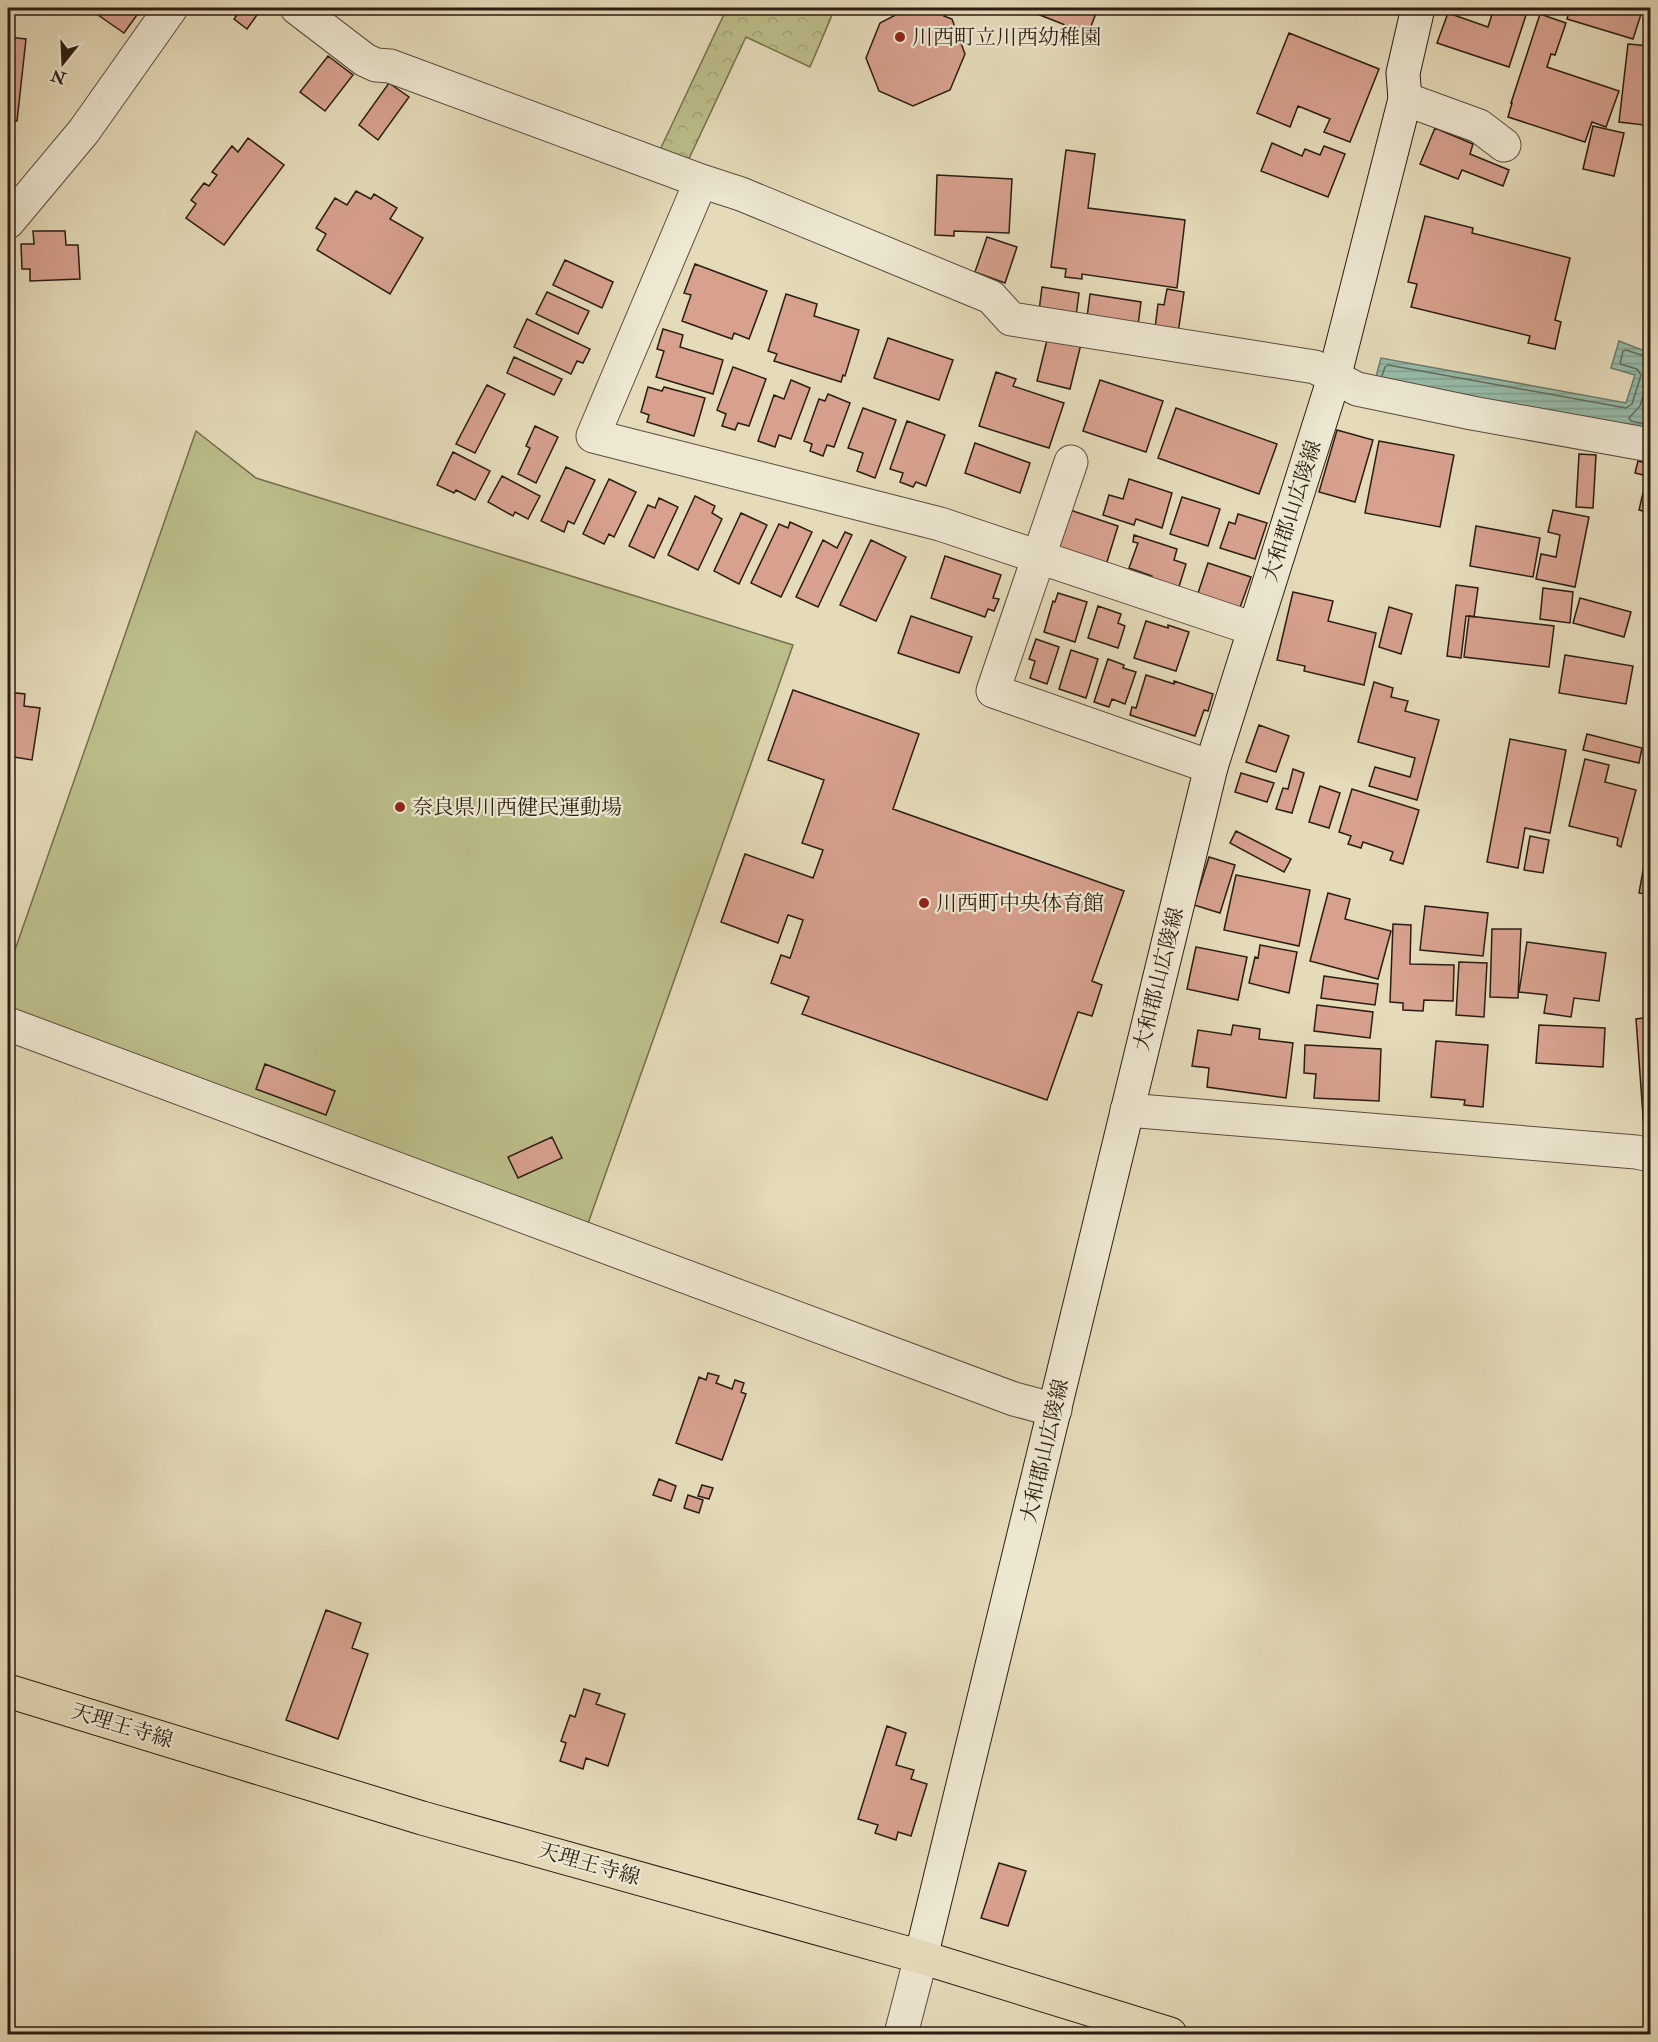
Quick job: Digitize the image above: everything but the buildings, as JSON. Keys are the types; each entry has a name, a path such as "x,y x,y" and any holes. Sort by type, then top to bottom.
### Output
{"main road":[{"name":"天理王寺線","path":"8,1691 422,1818 921,1957 1170,2034"}],"street":[{"path":"8,222 84,131 171,8"},
{"path":"297,8 365,60 376,65 390,66 741,194 991,297 1011,319 1315,367 1357,389 1472,413 1650,445"},
{"name":"大和郡山広陵線","path":"901,2034 1211,767 1334,378 1405,99 1403,73 1418,8"},
{"path":"1405,99 1479,126 1504,145"},
{"path":"701,181 593,436 940,524 1254,629"},
{"path":"1071,462 993,691 1211,767"},
{"path":"8,1024 1014,1399 1055,1410"},
{"path":"1127,1110 1625,1151 1650,1155"}],"green space":[{"path":"727,8 835,8 810,67 746,37 686,165 658,154"},
{"name":"奈良県川西健民運動場","path":"196,431 256,478 793,645 586,1229 8,1012 8,970"}],"water":[{"path":"1619,341 1650,353 1650,438 1374,384 1381,358 1626,403 1635,375 1611,368"}],"place":[{"name":"川西町立川西幼稚園","path":"900,37"},
{"name":"奈良県川西健民運動場","path":"400,807"},
{"name":"川西町中央体育館","path":"924,903"}]}
